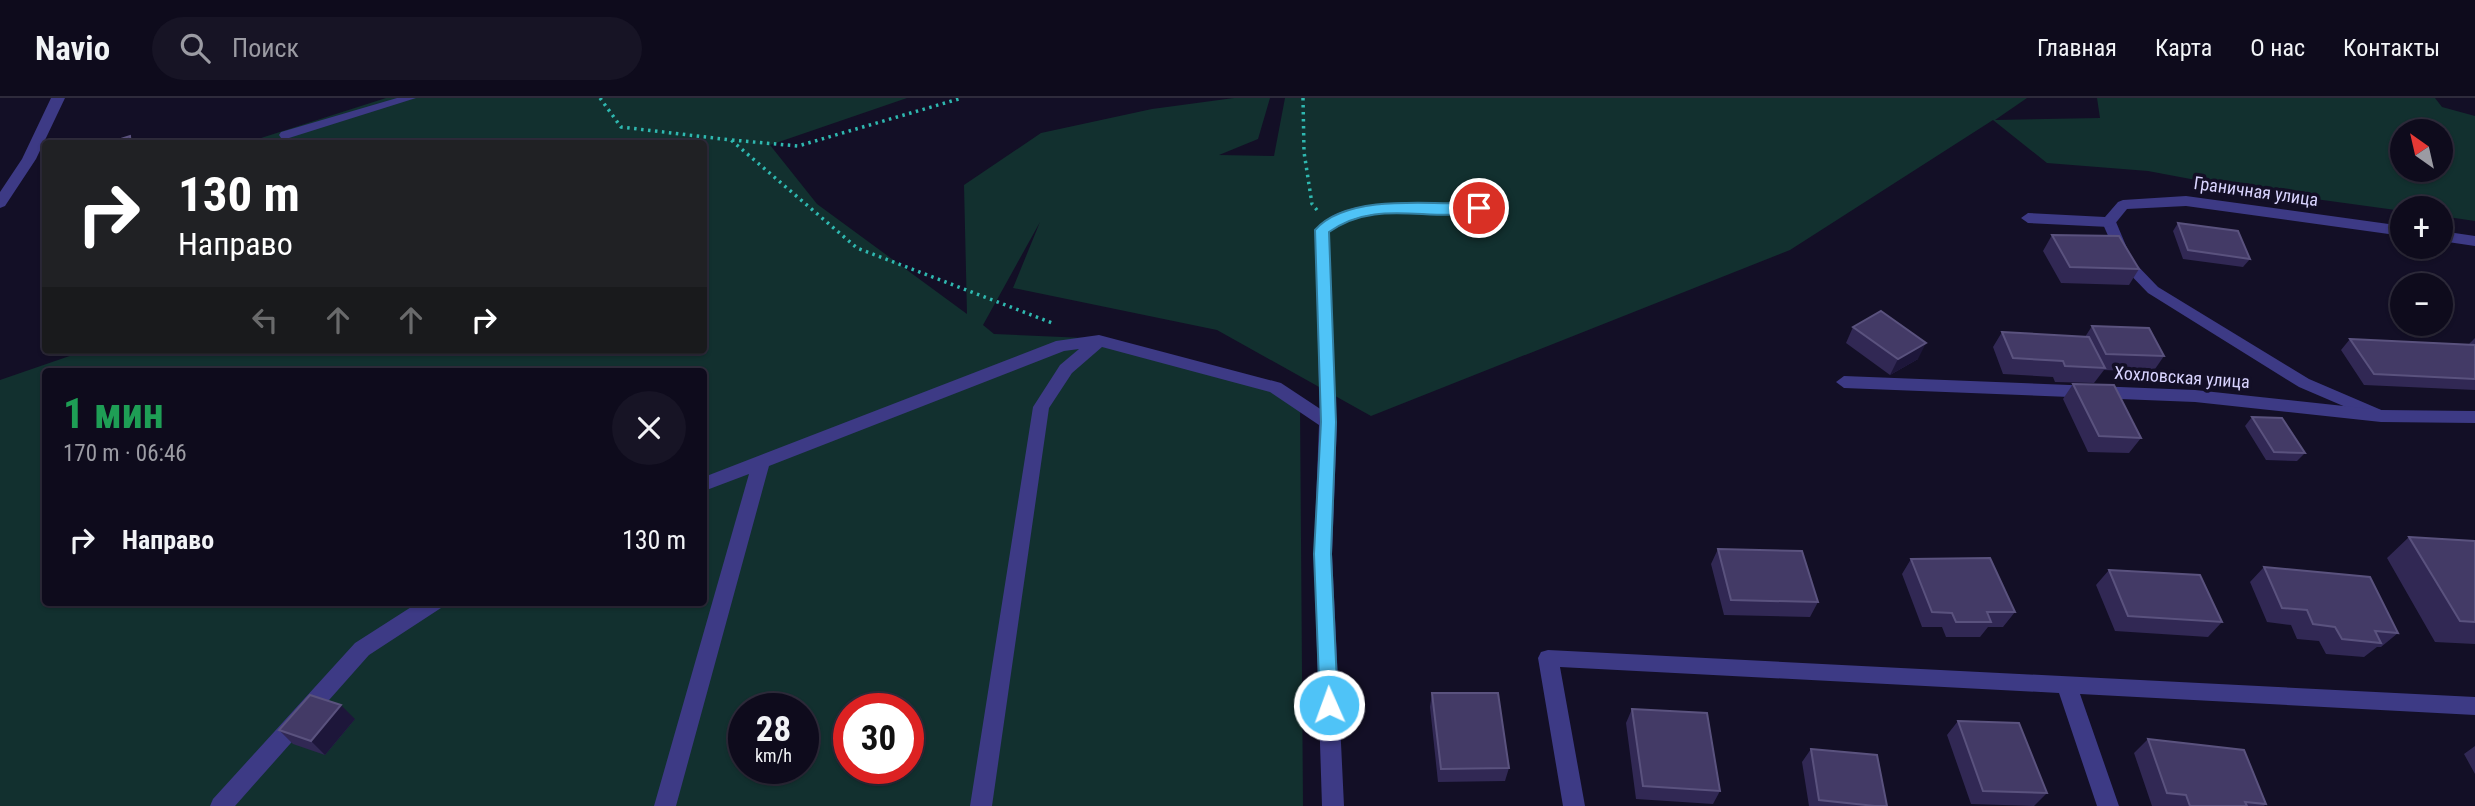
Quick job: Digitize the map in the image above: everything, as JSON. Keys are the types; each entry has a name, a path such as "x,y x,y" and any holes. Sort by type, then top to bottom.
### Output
{"street":[{"path":"0,202 29,159 58,98"},
{"name":"Граничная улица","path":"2109,222 2123,205 2186,201 2390,229"},
{"path":"2028,218 2109,222"},
{"path":"2453,238 2475,241"},
{"path":"981,806 1041,407 1066,369 1099,341"},
{"path":"707,483 1062,345 1099,341 1275,387 1328,422 1322,554 1333,806"},
{"name":"Хохловская улица","path":"1844,382 2195,396 2381,416 2475,417"},
{"path":"665,806 761,462"},
{"path":"221,806 362,649 428,606"},
{"path":"1574,806 1548,658 2475,706"},
{"path":"2066,684 2108,806"}],"lane":[{"path":"285,135 410,98"},
{"path":"1328,422 1320,239 1322,230 1328,224 1369,209 1479,208"},
{"path":"2109,222 2126,262 2152,290 2304,383 2381,416"}],"path":[{"path":"600,98 621,127 797,146 962,98"},
{"path":"1303,98 1304,152 1312,204 1328,224"},
{"path":"731,140 857,248 1099,341"}],"green space":[{"path":"386,98 907,98 770,145 817,204 967,314 964,185 1041,133 1152,109 1234,98 1270,98 1258,139 1219,155 1274,156 1285,98 2027,98 1995,120 2100,118 2097,98 2435,98 2442,107 2475,116 2475,221 2453,218 2453,196 2390,196 2390,209 2249,190 2148,171 2047,163 1993,120 1790,250 1371,416 1217,330 1013,288 1040,222 983,325 994,334 1085,338 1266,386 1300,405 1303,806 0,806 0,380 75,354 707,354 707,140 254,140"}],"building":[{"path":"2178,223 2238,231 2250,259 2188,250"},
{"path":"2052,235 2119,236 2139,269 2070,267"},
{"path":"1881,311 1926,343 1898,359 1853,327"},
{"path":"2092,326 2149,328 2164,356 2106,354"},
{"path":"2002,332 2089,337 2105,368 2065,366 2063,361 2013,358"},
{"path":"2350,339 2475,345 2475,379 2374,374"},
{"path":"2073,384 2114,385 2141,438 2099,436"},
{"path":"2252,417 2282,418 2305,453 2274,452"},
{"path":"2409,537 2475,541 2475,622 2460,621"},
{"path":"1718,549 1802,551 1818,602 1731,600"},
{"path":"1990,558 2015,612 1987,612 1991,622 1956,622 1952,613 1932,612 1911,559"},
{"path":"2264,567 2370,577 2398,633 2375,631 2381,643 2342,639 2335,627 2313,624 2307,610 2282,608"},
{"path":"2109,570 2200,575 2222,622 2128,616"},
{"path":"1432,693 1498,693 1509,768 1441,769"},
{"path":"310,695 341,705 311,741 279,730"},
{"path":"1632,709 1707,713 1720,791 1643,786"},
{"path":"1958,721 2019,723 2047,793 1983,791"},
{"path":"2148,739 2244,750 2266,804 2245,802 2247,806 2190,806 2186,795 2167,793"},
{"path":"1811,749 1877,755 1887,806 1819,800"}],"route":[{"path":"1329,705 1322,554 1328,422 1320,239 1322,230 1342,216 1369,209 1479,208"}]}
